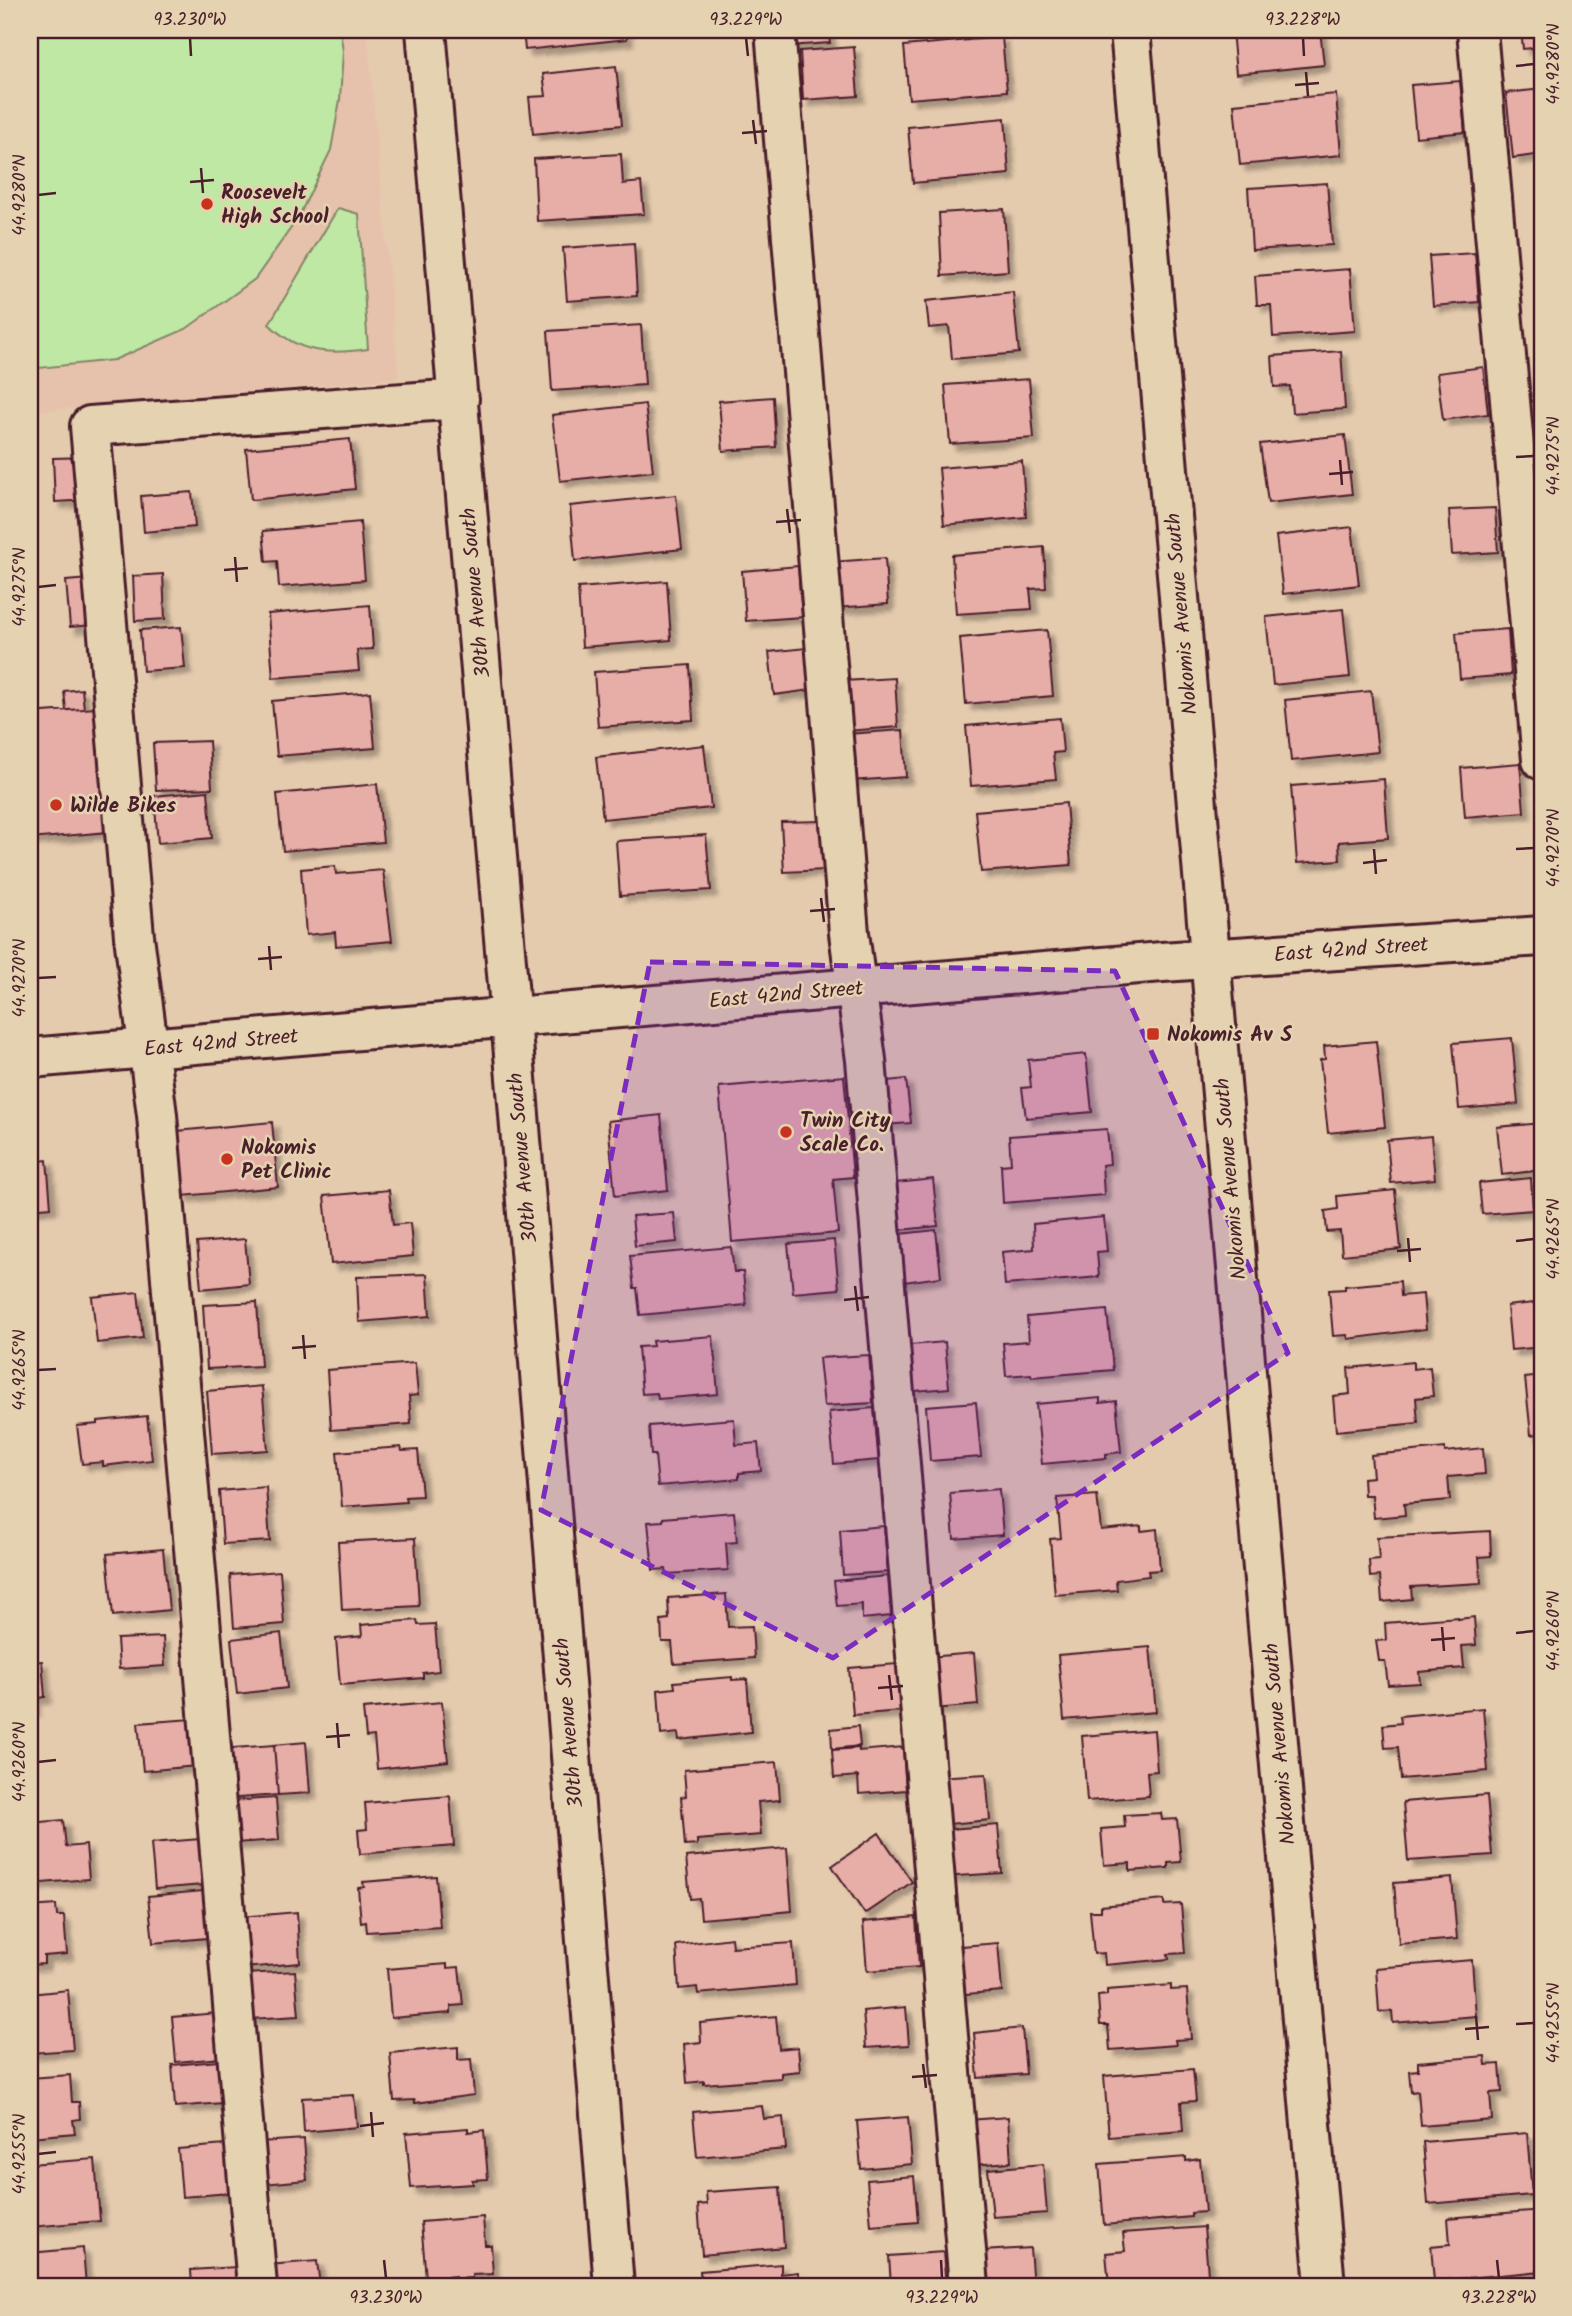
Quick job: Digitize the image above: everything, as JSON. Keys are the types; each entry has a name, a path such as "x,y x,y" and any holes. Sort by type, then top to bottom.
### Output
{"street":[{"name":"30th Avenue South","path":"426,30 460,399 614,2286"},
{"path":"775,30 848,919 868,1088 969,2286"},
{"name":"Nokomis Avenue South","path":"1130,30 1325,2286"},
{"path":"1477,30 1542,760"},
{"path":"257,2286 158,1128 134,936 90,426 460,399"},
{"name":"East 42nd Street","path":"30,1058 1162,962 1542,936"}],"highlighted area":[{"path":"650,962 1115,971 1288,1353 833,1658 541,1510"}],"shaded area":[{"name":"Roosevelt High School","path":"30,30 367,30 399,378 30,412"}],"green space":[{"name":"Roosevelt High School","path":"30,30 340,30 343,51 340,100 331,150 298,218 255,279 186,329 114,360 30,369"},
{"path":"338,208 359,214 368,349 327,352 303,347 280,334 269,324"}],"building":[{"path":"523,30 626,30 627,39 525,50"},
{"path":"787,30 828,30 830,43 788,46"},
{"path":"1232,30 1320,30 1324,65 1236,74"},
{"path":"1521,30 1542,30 1542,47 1523,49"},
{"path":"1002,37 1007,91 909,99 904,46"},
{"path":"854,47 858,96 803,100 800,51"},
{"path":"616,66 622,125 533,134 529,97 546,96 543,74"},
{"path":"1460,81 1465,132 1416,137 1411,85"},
{"path":"1542,89 1542,154 1513,158 1506,93"},
{"path":"1336,94 1341,155 1240,165 1234,104"},
{"path":"1005,118 1009,174 913,183 908,127"},
{"path":"621,154 623,184 641,182 644,214 537,221 534,159"},
{"path":"1327,183 1332,245 1252,250 1248,188"},
{"path":"1004,209 1008,271 942,276 939,213"},
{"path":"634,243 637,296 567,301 563,248"},
{"path":"1475,253 1479,302 1433,306 1429,256"},
{"path":"1350,269 1355,331 1273,337 1271,305 1257,305 1255,276"},
{"path":"1013,292 1019,353 952,359 949,326 929,328 926,301"},
{"path":"641,325 645,385 552,391 548,331"},
{"path":"1341,351 1345,409 1292,413 1290,386 1274,387 1272,356"},
{"path":"1483,367 1488,414 1443,420 1437,373"},
{"path":"1029,379 1034,438 950,444 945,385"},
{"path":"773,397 776,447 723,451 719,401"},
{"path":"645,404 653,471 560,481 552,415"},
{"path":"1542,417 1542,462 1525,464 1523,418"},
{"path":"1345,435 1352,494 1268,503 1260,444"},
{"path":"350,439 355,489 251,500 246,449"},
{"path":"89,457 91,500 55,502 53,458"},
{"path":"1022,461 1026,517 944,525 939,468"},
{"path":"192,492 195,527 144,532 141,496"},
{"path":"676,495 682,549 575,561 570,506"},
{"path":"1495,508 1498,552 1452,555 1449,510"},
{"path":"360,522 365,580 279,587 277,561 266,562 263,531"},
{"path":"1352,527 1359,585 1283,594 1276,536"},
{"path":"1044,547 1046,588 1030,589 1032,609 956,614 952,555"},
{"path":"885,558 888,604 835,608 832,562"},
{"path":"798,566 802,617 746,621 742,571"},
{"path":"163,574 165,619 135,621 133,576"},
{"path":"101,578 105,624 70,627 66,581"},
{"path":"667,581 671,640 582,647 578,588"},
{"path":"370,605 373,649 357,650 359,671 273,678 268,614"},
{"path":"1343,609 1350,677 1273,685 1266,617"},
{"path":"181,627 185,668 143,671 140,630"},
{"path":"1508,629 1511,675 1460,679 1456,633"},
{"path":"1047,630 1053,696 966,704 960,638"},
{"path":"806,648 811,690 774,695 769,652"},
{"path":"690,665 693,720 598,727 594,672"},
{"path":"895,678 898,727 846,731 843,681"},
{"path":"82,689 84,709 66,710 64,691"},
{"path":"1371,691 1378,752 1291,761 1285,700"},
{"path":"370,692 375,748 277,756 272,701"},
{"path":"109,707 119,831 30,839 30,713"},
{"path":"1060,718 1063,752 1053,753 1056,779 971,786 966,726"},
{"path":"903,730 906,777 850,781 847,734"},
{"path":"209,741 212,788 156,790 153,743"},
{"path":"704,745 711,808 603,819 596,757"},
{"path":"1520,763 1524,812 1465,817 1461,768"},
{"path":"1384,779 1388,838 1339,842 1340,860 1297,863 1291,786"},
{"path":"377,784 383,842 283,851 277,794"},
{"path":"208,791 212,838 158,843 154,796"},
{"path":"1066,803 1071,865 981,872 975,811"},
{"path":"822,821 825,870 784,872 781,822"},
{"path":"706,835 711,890 620,896 616,841"},
{"path":"335,866 336,874 383,870 392,941 336,946 335,932 306,935 301,869"},
{"path":"1512,1038 1518,1104 1459,1109 1453,1043"},
{"path":"1376,1041 1385,1127 1328,1133 1320,1060 1325,1059 1324,1046"},
{"path":"1086,1054 1092,1112 1026,1118 1022,1088 1031,1087 1028,1060"},
{"name":"Twin City Scale Co.","path":"844,1076 853,1177 833,1179 838,1233 732,1242 719,1087"},
{"path":"906,1079 911,1123 883,1125 878,1082"},
{"path":"661,1115 668,1190 615,1196 608,1121"},
{"name":"Nokomis Pet Clinic","path":"272,1122 278,1187 183,1196 177,1131"},
{"path":"1542,1123 1542,1170 1502,1175 1497,1127"},
{"path":"1107,1129 1110,1164 1102,1165 1104,1195 1003,1203 1001,1165 1011,1164 1009,1136"},
{"path":"1431,1136 1435,1179 1391,1183 1387,1140"},
{"path":"47,1160 51,1207 30,1209 30,1162"},
{"path":"1531,1178 1533,1210 1482,1214 1479,1183"},
{"path":"933,1179 938,1226 891,1231 887,1184"},
{"path":"389,1190 393,1225 410,1223 413,1256 331,1264 324,1196"},
{"path":"1395,1190 1401,1249 1342,1255 1340,1231 1327,1232 1325,1211 1338,1209 1337,1196"},
{"path":"674,1213 677,1242 635,1246 632,1216"},
{"path":"1104,1217 1107,1251 1097,1252 1099,1277 1005,1285 1002,1252 1034,1249 1033,1224"},
{"path":"936,1230 941,1277 896,1283 891,1235"},
{"path":"245,1239 249,1284 201,1289 197,1243"},
{"path":"834,1240 839,1289 793,1293 788,1244"},
{"path":"731,1247 734,1272 743,1272 746,1305 640,1315 630,1256"},
{"path":"427,1274 430,1316 359,1322 357,1277"},
{"path":"1400,1281 1401,1296 1423,1294 1426,1329 1348,1339 1347,1335 1333,1336 1329,1290"},
{"path":"138,1292 143,1338 97,1343 92,1297"},
{"path":"257,1302 261,1366 207,1369 203,1305"},
{"path":"1542,1302 1542,1347 1511,1350 1507,1306"},
{"path":"1107,1310 1113,1370 1032,1377 1031,1374 1006,1376 1003,1343 1029,1341 1027,1317"},
{"path":"713,1336 718,1394 658,1399 657,1393 642,1394 638,1347 653,1346 652,1341"},
{"path":"945,1342 949,1388 903,1392 899,1346"},
{"path":"869,1355 873,1403 824,1406 819,1358"},
{"path":"1413,1362 1413,1369 1430,1367 1433,1396 1416,1398 1418,1423 1336,1431 1333,1396 1350,1394 1348,1368"},
{"path":"415,1363 418,1395 409,1396 411,1424 331,1430 327,1370"},
{"path":"1542,1376 1542,1433 1531,1435 1525,1378"},
{"path":"262,1386 268,1450 212,1454 207,1391"},
{"path":"1100,1398 1100,1403 1116,1401 1121,1452 1106,1454 1106,1458 1042,1464 1036,1404"},
{"path":"976,1402 981,1457 930,1461 926,1406"},
{"path":"874,1408 879,1460 834,1464 829,1412"},
{"path":"147,1416 152,1460 103,1466 103,1462 82,1464 77,1426"},
{"path":"734,1419 736,1445 758,1443 761,1471 739,1473 739,1479 658,1486 655,1455 651,1455 649,1426"},
{"path":"401,1447 402,1451 418,1450 422,1496 405,1497 406,1502 342,1507 337,1452"},
{"path":"1445,1448 1445,1452 1483,1448 1485,1474 1448,1477 1450,1500 1404,1504 1405,1515 1374,1518 1372,1495 1364,1495 1363,1478 1373,1477 1371,1455"},
{"path":"266,1487 270,1541 223,1544 219,1491"},
{"path":"999,1489 1003,1535 954,1539 950,1493"},
{"path":"1097,1495 1101,1530 1141,1526 1141,1531 1157,1529 1160,1570 1148,1571 1149,1576 1116,1580 1117,1590 1055,1595 1050,1539 1061,1538 1057,1498"},
{"path":"734,1512 737,1542 726,1543 728,1570 667,1574 666,1569 653,1570 648,1522 663,1521 663,1518"},
{"path":"884,1526 888,1572 843,1575 840,1530"},
{"path":"1490,1531 1491,1556 1479,1557 1481,1583 1411,1587 1412,1599 1382,1602 1380,1576 1370,1577 1369,1560 1379,1559 1377,1537"},
{"path":"415,1538 419,1606 342,1610 338,1542"},
{"path":"163,1549 169,1610 113,1616 107,1554"},
{"path":"280,1571 284,1624 234,1628 230,1575"},
{"path":"888,1576 891,1616 862,1619 862,1604 837,1606 834,1581"},
{"path":"726,1594 728,1627 752,1626 754,1658 674,1664 672,1642 662,1642 661,1620 669,1619 668,1598"},
{"path":"1474,1617 1476,1645 1462,1646 1464,1668 1419,1672 1420,1683 1388,1685 1385,1661 1379,1661 1376,1641 1386,1640 1385,1623"},
{"path":"417,1620 418,1625 435,1624 439,1671 423,1673 423,1678 340,1685 336,1639 362,1636 361,1625"},
{"path":"281,1633 287,1688 237,1694 231,1639"},
{"path":"163,1637 165,1666 119,1669 117,1639"},
{"path":"1150,1647 1156,1712 1064,1720 1058,1655"},
{"path":"974,1653 978,1705 934,1709 929,1657"},
{"path":"42,1661 45,1697 33,1699 34,1711 30,1711 30,1662"},
{"path":"897,1664 901,1711 853,1715 849,1668"},
{"path":"732,1677 732,1680 747,1679 751,1732 679,1740 678,1733 661,1735 658,1690 675,1688 674,1682"},
{"path":"1542,1696 1542,1720 1538,1720 1536,1697"},
{"path":"442,1702 448,1761 377,1769 374,1736 366,1737 363,1709"},
{"path":"1483,1708 1488,1771 1401,1779 1398,1747 1385,1748 1383,1725 1401,1723 1400,1716"},
{"path":"192,1719 196,1766 143,1771 138,1723"},
{"path":"858,1726 860,1746 832,1749 831,1729"},
{"path":"1154,1730 1157,1771 1147,1772 1149,1796 1087,1801 1082,1736"},
{"path":"306,1742 310,1793 278,1795 274,1745"},
{"path":"274,1745 278,1795 224,1799 220,1749"},
{"path":"903,1747 906,1790 859,1794 858,1776 834,1778 832,1750 859,1748 859,1751"},
{"path":"777,1762 780,1800 758,1802 761,1835 697,1840 697,1845 685,1846 681,1797 686,1796 684,1770"},
{"path":"986,1774 990,1820 938,1825 935,1777"},
{"path":"1487,1795 1492,1855 1408,1861 1403,1802"},
{"path":"450,1796 454,1846 360,1854 358,1830 367,1829 365,1803"},
{"path":"276,1798 279,1840 234,1843 231,1801"},
{"path":"1161,1813 1162,1820 1177,1819 1181,1862 1168,1863 1168,1868 1130,1871 1130,1863 1104,1865 1101,1829 1125,1827 1124,1815"},
{"path":"63,1820 66,1847 86,1845 89,1879 30,1884 30,1823"},
{"path":"998,1825 1002,1873 942,1877 938,1830"},
{"path":"879,1833 912,1882 865,1914 832,1866"},
{"path":"200,1839 203,1885 155,1889 151,1843"},
{"path":"787,1848 792,1911 701,1919 699,1898 690,1899 686,1857"},
{"path":"436,1876 440,1927 367,1932 366,1922 361,1923 358,1888 364,1887 363,1882"},
{"path":"1452,1878 1457,1939 1399,1944 1394,1883"},
{"path":"203,1891 207,1938 153,1943 148,1896"},
{"path":"1164,1900 1164,1905 1181,1904 1185,1953 1168,1954 1169,1959 1105,1965 1104,1953 1094,1954 1090,1911 1101,1911 1101,1906"},
{"path":"56,1905 57,1916 64,1916 67,1954 44,1956 44,1964 30,1965 30,1907"},
{"path":"297,1912 300,1963 244,1968 240,1917"},
{"path":"916,1917 919,1967 867,1971 863,1922"},
{"path":"731,1938 732,1947 793,1943 796,1985 698,1994 697,1987 679,1989 676,1945"},
{"path":"998,1943 1002,1991 954,1995 949,1947"},
{"path":"1472,1960 1476,2016 1393,2023 1392,2011 1379,2012 1376,1968"},
{"path":"447,1964 447,1968 459,1967 463,2005 451,2006 451,2013 391,2018 387,1969"},
{"path":"295,1971 299,2016 249,2019 246,1974"},
{"path":"1171,1985 1171,1990 1187,1989 1191,2039 1175,2040 1176,2045 1110,2050 1108,2025 1100,2025 1098,1996 1107,1995 1107,1990"},
{"path":"68,1990 73,2050 30,2053 30,1994"},
{"path":"906,2007 909,2045 866,2048 863,2011"},
{"path":"217,2013 221,2058 176,2062 172,2017"},
{"path":"776,2016 779,2049 798,2047 800,2071 781,2073 781,2078 687,2083 684,2044 701,2042 700,2023"},
{"path":"1022,2028 1026,2074 978,2078 974,2033"},
{"path":"458,2047 458,2060 471,2059 474,2095 415,2103 415,2100 394,2101 390,2053"},
{"path":"1485,2056 1486,2065 1500,2064 1502,2092 1490,2093 1492,2120 1421,2126 1418,2091 1411,2092 1409,2071 1418,2070 1418,2062"},
{"path":"219,2061 222,2103 175,2107 172,2065"},
{"path":"1193,2069 1196,2101 1181,2102 1183,2131 1109,2137 1104,2076"},
{"path":"70,2075 72,2102 79,2102 80,2119 73,2120 75,2133 30,2137 30,2078"},
{"path":"354,2095 357,2127 304,2132 302,2098"},
{"path":"762,2106 764,2119 783,2117 786,2149 697,2157 693,2112"},
{"path":"908,2117 912,2164 861,2169 857,2121"},
{"path":"1008,2117 1011,2162 972,2165 968,2120"},
{"path":"468,2128 468,2132 484,2130 488,2179 472,2180 473,2184 411,2188 406,2133"},
{"path":"1527,2133 1532,2195 1428,2204 1423,2142"},
{"path":"304,2139 307,2180 263,2184 260,2142"},
{"path":"225,2145 229,2193 182,2197 178,2149"},
{"path":"1186,2157 1186,2161 1200,2159 1205,2212 1191,2213 1191,2217 1104,2225 1099,2164"},
{"path":"95,2159 100,2221 30,2227 30,2164"},
{"path":"1043,2164 1047,2213 993,2217 988,2169"},
{"path":"914,2176 918,2222 871,2226 867,2180"},
{"path":"780,2187 784,2247 702,2255 698,2205 707,2204 706,2192"},
{"path":"1542,2210 1542,2271 1434,2281 1431,2246 1450,2244 1448,2218"},
{"path":"483,2217 485,2245 491,2245 493,2274 472,2275 472,2278 455,2279 455,2276 426,2279 421,2222"},
{"path":"1204,2227 1209,2285 1109,2286 1106,2253 1125,2251 1123,2233"},
{"path":"83,2248 86,2286 30,2286 30,2253"},
{"path":"1030,2248 1033,2286 985,2286 982,2251"},
{"path":"943,2252 946,2286 891,2286 889,2256"},
{"path":"317,2261 320,2286 270,2286 268,2265"},
{"path":"781,2264 781,2274 798,2272 799,2286 701,2286 700,2271"},
{"path":"236,2267 238,2286 192,2286 191,2270"}],"place":[{"name":"Roosevelt High School","path":"207,204"},
{"name":"Wilde Bikes","path":"56,805"},
{"name":"Nokomis Av S","path":"1153,1034"},
{"name":"Twin City Scale Co.","path":"786,1132"},
{"name":"Nokomis Pet Clinic","path":"227,1159"}]}
